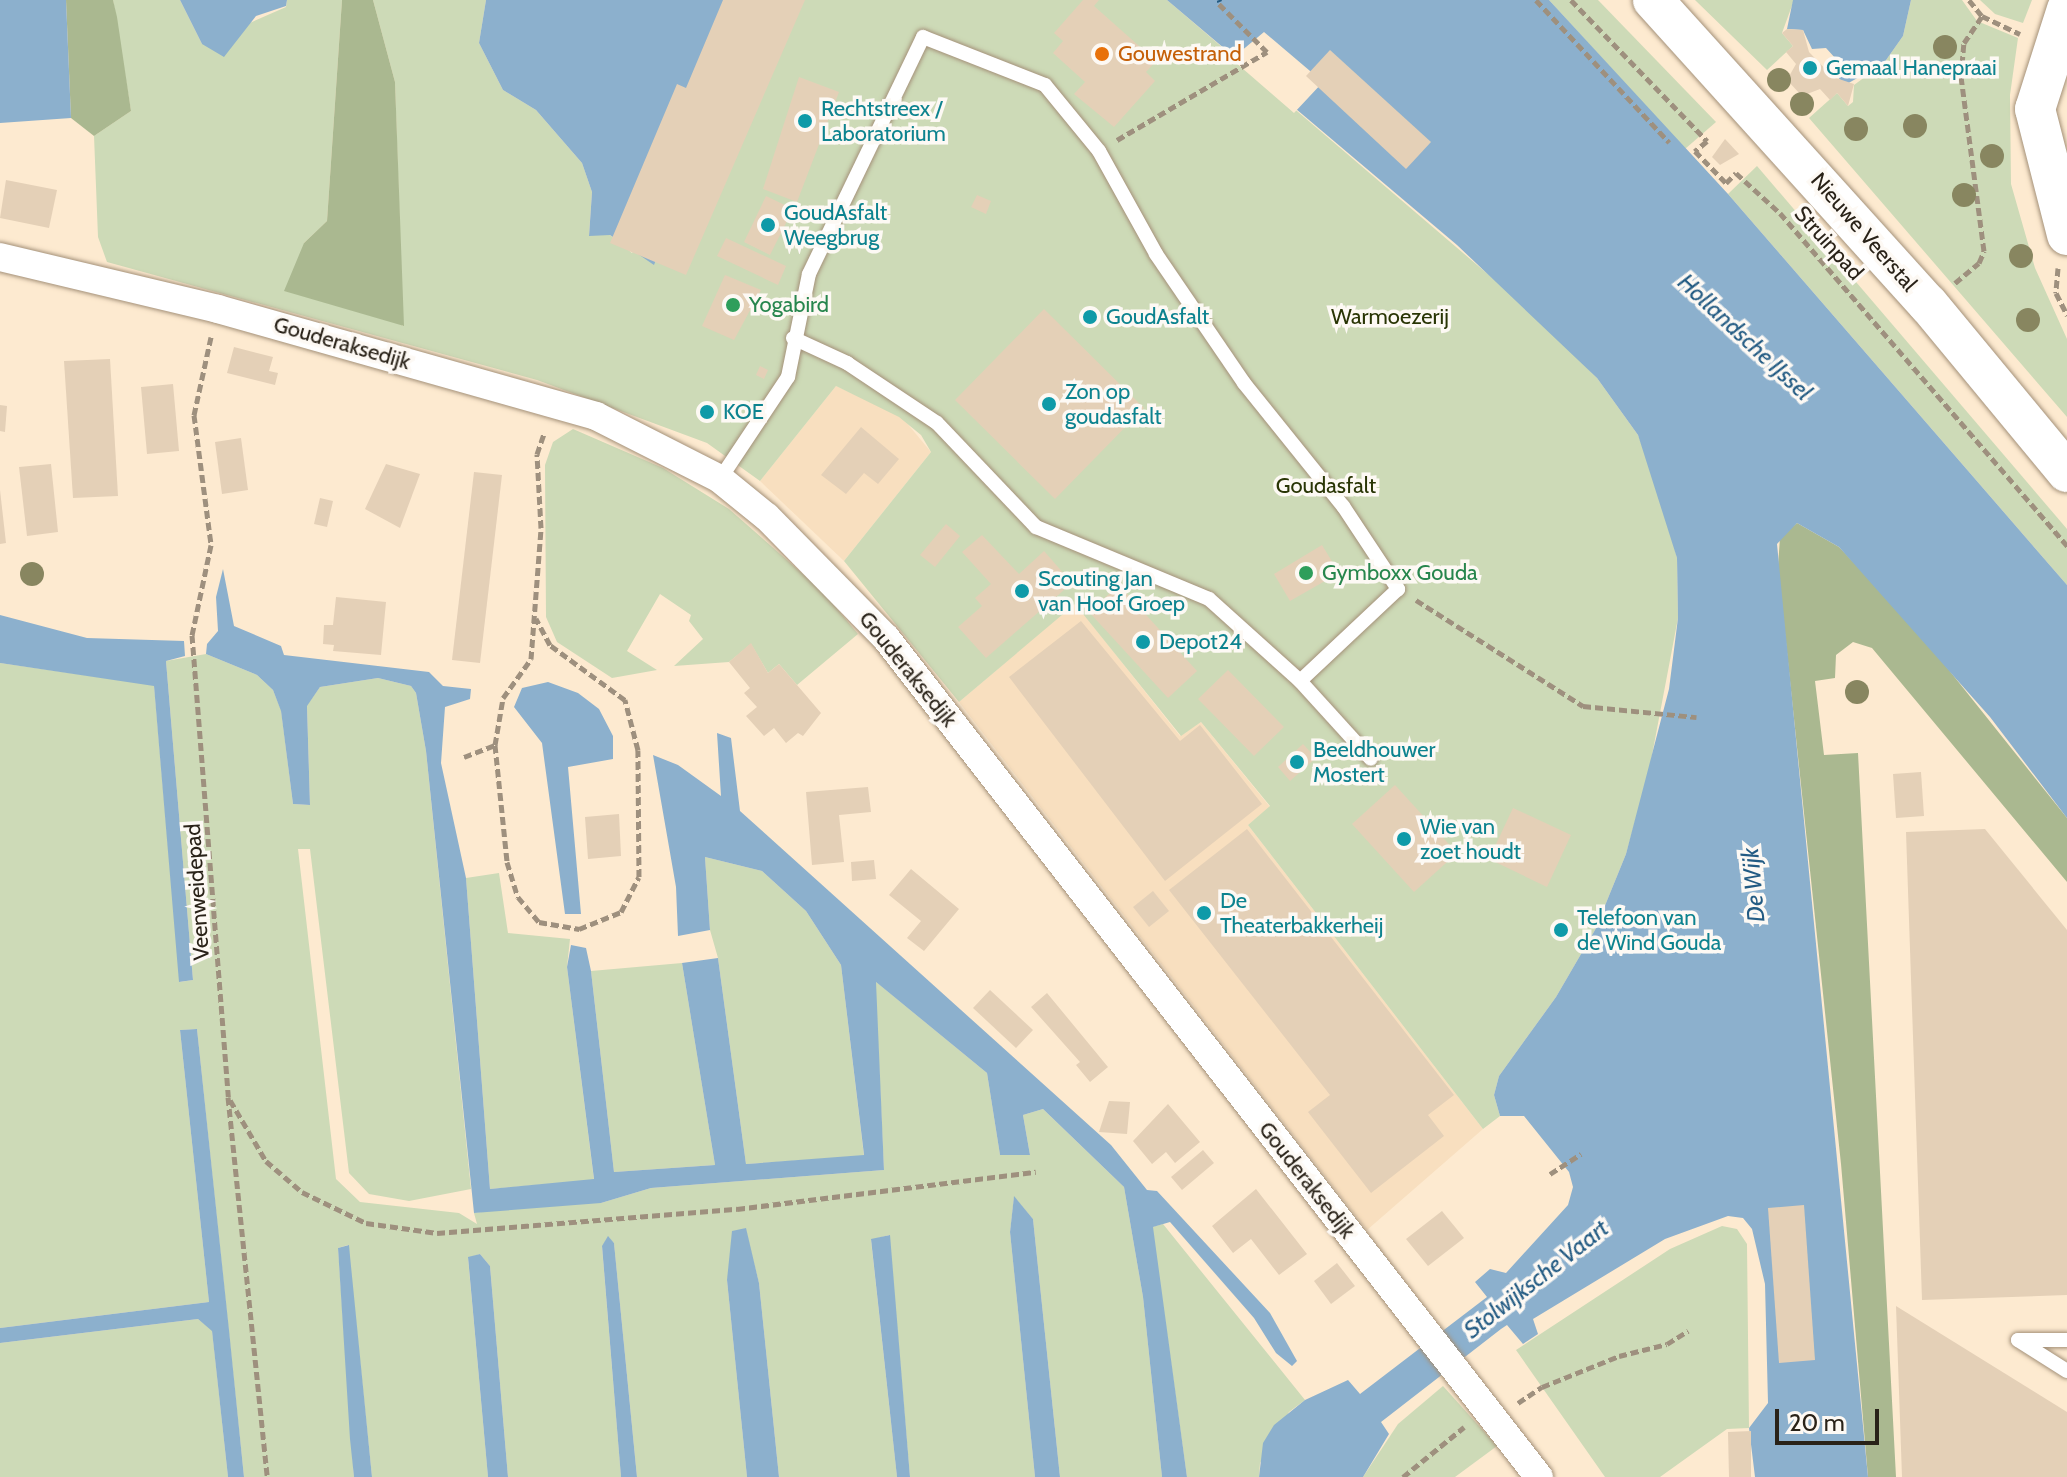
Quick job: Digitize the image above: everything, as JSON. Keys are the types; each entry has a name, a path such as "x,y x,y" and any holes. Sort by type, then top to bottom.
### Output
{"main road":[{"name":"Nieuwe Veerstal","path":"1653,0 1928,304 2067,472"},
{"path":"2067,9 2035,109 2067,235"}],"street":[{"name":"Gouderaksedijk","path":"0,257 218,309 555,403 662,446 720,479 831,576 886,638 1539,1477"}],"lane":[{"path":"720,479 788,377 793,338 809,274 923,37 1045,85 1099,151 1156,254 1244,383 1343,506 1398,589 1300,681"},
{"path":"793,338 847,363 937,423 1036,527 1209,599 1300,681 1371,759"},
{"path":"2067,1340 2018,1340 2067,1371"}],"path":[{"path":"1536,0 1669,142"},
{"name":"Struinpad","path":"1571,0 1707,141 1695,151 1726,183 1736,173 1780,213 1872,315 2067,546"},
{"path":"1969,0 1982,16 2025,36 2023,45"},
{"path":"1099,151 1267,52 1217,2"},
{"path":"1928,304 1979,263 1984,251 1961,76 1964,43 1982,16"},
{"name":"Veenweidepad","path":"218,309 194,415 211,545 192,635 228,1097 267,1477"},
{"path":"536,619 550,645 625,700 638,750 639,877 621,912 579,929 539,922 518,897 507,862 495,745 503,698 531,659 541,528 537,454 555,403"},
{"path":"1398,589 1583,706 1696,717"},
{"path":"464,757 495,745"},
{"path":"228,1097 266,1161 302,1192 366,1223 437,1233 737,1209 1036,1172"},
{"path":"1550,1174 1581,1154"},
{"path":"1403,1477 1490,1414 1542,1387 1619,1356 1667,1344 1688,1331"}],"shaded area":[{"path":"836,386 901,416 931,452 844,561 760,481"},
{"path":"1075,603 1180,736 1201,722 1270,807 1248,825 1483,1129 1367,1230 959,702"}],"green space":[{"path":"66,0 113,0 117,17 131,111 94,136 71,118"},
{"name":"Goudasfalt","path":"113,0 180,0 202,44 286,7 287,0 342,0 327,221 304,243 403,326 395,82 373,0 486,0 479,43 503,90 536,110 582,163 592,192 589,235 610,235 632,253 797,0 1167,0 1538,317 1597,378 1638,435 1662,498 1677,558 1678,618 1649,771 1626,854 1595,930 1556,997 1499,1076 1494,1095 1500,1116 1483,1129 1248,825 1270,806 1201,722 1181,736 1075,604 959,702 844,561 931,452 921,435 899,417 836,386 760,481 707,443 537,380 107,262 98,237 94,136 131,111"},
{"path":"342,0 373,0 395,82 404,326 284,291 304,243 327,221"},
{"path":"1549,0 1598,0 1716,122 1685,149"},
{"path":"1695,0 1794,0 1782,33 1793,46 1767,70"},
{"path":"1911,0 1962,0 1977,21 2018,38 2010,95 2011,184 2035,268 2067,339 2067,417 1809,118 1837,93 1848,106 1853,102 1854,85 1884,63 1903,36"},
{"path":"1980,0 2032,0 2023,23 1995,14"},
{"path":"1757,166 2067,529 2067,585 1728,194"},
{"path":"573,429 663,468 729,509 822,591 858,634 797,685 779,664 768,673 751,644 729,662 674,666 703,639 689,621 691,615 660,594 627,651 657,670 612,678 557,642 546,617 545,465 553,442"},
{"path":"1797,523 1839,547 1913,625 2067,818 2067,882 1872,648 1853,642 1836,655 1835,678 1815,681 1824,755 1858,753 1896,1477 1868,1477 1841,1164 1778,567 1780,537"},
{"path":"206,654 257,675 273,690 281,710 293,804 310,805 307,705 320,687 378,678 411,686 416,693 426,751 471,1189 409,1201 369,1194 349,1173 310,849 298,849 336,1179 360,1202 459,1213 477,1224 474,1213 588,1198 601,1203 651,1188 884,1170 875,981 987,1073 1000,1155 1030,1155 1023,1115 1043,1109 1124,1187 1143,1297 1162,1477 1060,1477 1033,1219 1014,1197 1010,1232 1035,1477 910,1477 889,1235 871,1240 897,1477 779,1477 759,1283 745,1228 727,1280 747,1477 637,1477 614,1243 608,1237 602,1247 621,1477 508,1477 490,1266 480,1254 468,1258 488,1477 372,1477 348,1245 338,1248 354,1477 244,1477 197,1029 180,1030 209,1302 0,1328 0,663 154,685 180,982 193,980 166,661"},
{"path":"705,857 762,871 806,911 841,965 864,1156 746,1164 718,958 710,930"},
{"path":"499,873 508,933 570,939 567,967 594,1180 490,1189 466,878"},
{"path":"682,963 715,1165 614,1172 591,971"},
{"path":"1163,1224 1305,1400 1289,1412 1260,1463 1259,1477 1187,1477 1152,1227"},
{"path":"1722,1226 1737,1229 1747,1244 1749,1428 1727,1429 1660,1477 1605,1477 1516,1350 1670,1249"},
{"path":"198,1319 212,1330 228,1477 0,1477 0,1343"},
{"path":"1443,1386 1497,1446 1455,1477 1363,1477 1398,1424"}],"water":[{"path":"0,0 66,0 71,118 0,123"},
{"path":"180,0 287,0 286,6 256,16 224,57 202,44"},
{"path":"486,0 797,0 683,192 654,265 610,235 589,236 592,192 582,163 536,110 503,90 479,43"},
{"path":"1167,0 1549,0 1728,194 2067,585 2067,818 1990,717 1839,547 1797,523 1777,544 1868,1477 1755,1477 1749,1428 1768,1403 1765,1284 1752,1229 1743,1218 1728,1216 1665,1239 1533,1319 1538,1334 1523,1344 1507,1325 1501,1329 1381,1422 1389,1434 1363,1477 1259,1477 1263,1443 1274,1425 1305,1400 1348,1380 1360,1394 1487,1297 1475,1282 1490,1269 1506,1273 1568,1205 1573,1187 1569,1172 1524,1116 1500,1116 1494,1095 1499,1076 1556,997 1595,930 1626,854 1669,689 1678,618 1677,558 1638,435 1597,378 1457,245"},
{"path":"1793,0 1911,0 1903,36 1884,63 1845,85 1836,75 1836,59 1826,48 1812,49 1803,30 1787,29"},
{"path":"223,569 234,626 281,646 284,655 429,672 443,686 471,689 470,699 445,707 441,763 466,878 490,1189 594,1179 567,967 571,945 586,948 591,971 614,1172 715,1165 682,963 718,958 746,1164 864,1155 841,965 806,911 762,871 705,857 710,930 678,936 676,887 653,755 678,765 721,796 717,733 731,738 740,811 1111,1145 1147,1190 1157,1191 1270,1313 1297,1361 1292,1366 1276,1353 1254,1318 1170,1222 1153,1227 1187,1477 1162,1477 1143,1297 1124,1187 1043,1109 1023,1115 1030,1155 1000,1155 987,1073 876,982 884,1170 651,1188 601,1203 474,1213 426,751 416,693 411,686 378,678 320,687 307,706 310,805 293,804 281,711 273,690 257,675 206,654 207,644 218,631 216,597"},
{"path":"0,615 87,638 184,641 185,656 166,661 193,980 179,982 154,686 0,663"},
{"path":"548,682 578,693 599,709 613,736 613,759 568,767 581,914 565,914 542,743 514,707 522,688"},
{"path":"197,1029 244,1477 228,1477 212,1331 198,1319 0,1343 0,1328 209,1302 180,1030"},
{"path":"1014,1196 1033,1219 1060,1477 1035,1477 1010,1232"},
{"path":"746,1228 759,1283 779,1477 747,1477 727,1280 732,1231"},
{"path":"890,1235 910,1477 897,1477 871,1239"},
{"path":"608,1236 614,1243 637,1477 621,1477 602,1246"},
{"path":"349,1245 372,1477 354,1477 350,1439 338,1248"},
{"path":"480,1254 490,1266 508,1477 488,1477 468,1257"}],"pier":[{"path":"1264,32 1323,82 1294,113 1227,55 1240,52"}],"building":[{"path":"723,0 805,0 686,275 610,243 677,84 686,88"},
{"path":"1083,0 1099,0 1094,6 1156,61 1146,72 1155,81 1114,127 1074,94 1085,82 1053,53 1063,41 1054,33"},
{"name":"Gemaal Hanepraai","path":"1787,29 1803,30 1809,52 1833,77 1854,84 1848,106 1837,93 1830,100 1820,89 1802,96 1787,80 1796,64 1786,52 1793,46 1782,33"},
{"path":"1330,50 1431,142 1406,169 1306,76"},
{"name":"Rechtstreex / Laboratorium","path":"799,77 839,92 797,202 763,189"},
{"path":"1725,139 1739,154 1720,165 1712,157"},
{"path":"6,180 57,190 49,228 0,218"},
{"path":"977,195 991,201 986,214 971,207"},
{"name":"GoudAsfalt Weegbrug","path":"766,196 793,209 770,255 744,242"},
{"path":"726,238 786,266 778,285 717,256"},
{"path":"725,275 761,290 734,340 702,326"},
{"name":"Zon op goudasfalt","path":"1044,309 1144,408 1055,499 955,400"},
{"path":"234,347 273,357 269,371 278,373 275,385 227,373"},
{"path":"110,359 118,496 73,498 64,361"},
{"path":"760,366 768,370 764,379 756,375"},
{"path":"173,384 179,451 147,454 141,387"},
{"path":"0,405 7,406 5,432 0,431"},
{"path":"861,427 899,459 878,484 864,473 846,494 821,475"},
{"path":"241,438 248,490 222,494 215,442"},
{"path":"51,464 58,532 27,536 19,467"},
{"path":"386,464 420,474 400,528 365,509"},
{"path":"474,472 502,475 480,663 452,660"},
{"path":"0,490 6,543 0,544"},
{"path":"320,498 333,501 327,527 314,524"},
{"path":"946,524 960,536 935,567 920,555"},
{"name":"Scouting Jan van Hoof Groep","path":"982,535 1019,574 1044,551 1072,583 986,658 958,627 982,606 975,598 991,584 962,552"},
{"name":"Gymboxx Gouda","path":"1322,545 1339,573 1290,601 1274,574"},
{"name":"Depot24","path":"1119,585 1197,671 1168,698 1089,612"},
{"path":"336,597 386,602 381,655 333,651 334,645 323,644 324,625 333,625"},
{"path":"1081,621 1180,741 1200,725 1262,804 1165,881 1009,677"},
{"path":"751,643 768,673 779,664 821,713 803,736 798,733 786,743 774,728 764,736 746,716 757,707 744,693 750,688 729,662"},
{"path":"1228,670 1284,727 1254,756 1198,699"},
{"name":"Beeldhouwer Mostert","path":"1303,744 1316,758 1290,781 1278,767"},
{"path":"1921,772 1924,816 1896,818 1893,774"},
{"name":"Wie van zoet houdt","path":"1395,785 1457,853 1414,892 1352,824"},
{"path":"868,787 871,812 839,815 844,862 812,865 806,792"},
{"path":"1513,808 1571,835 1547,887 1489,859"},
{"path":"619,814 621,856 588,859 585,817"},
{"path":"1247,829 1454,1095 1428,1115 1444,1136 1371,1193 1308,1112 1330,1095 1169,890"},
{"path":"1985,829 2067,930 2067,1295 1922,1300 1906,832"},
{"path":"874,860 876,879 852,881 851,862"},
{"path":"911,869 959,909 924,951 907,938 921,921 889,895"},
{"path":"1153,891 1169,911 1149,927 1133,907"},
{"path":"990,990 1033,1030 1016,1048 973,1008"},
{"path":"1047,993 1108,1067 1090,1082 1076,1065 1080,1062 1031,1007"},
{"path":"1109,1101 1130,1102 1127,1134 1099,1132"},
{"path":"1168,1104 1200,1142 1175,1163 1166,1152 1152,1164 1133,1141"},
{"path":"1203,1150 1214,1163 1182,1190 1171,1177"},
{"path":"1256,1189 1307,1254 1279,1275 1251,1239 1233,1253 1212,1226"},
{"path":"1804,1205 1815,1360 1779,1363 1768,1208"},
{"path":"1442,1211 1464,1238 1428,1266 1406,1239"},
{"path":"1337,1263 1355,1286 1331,1304 1314,1281"},
{"path":"1896,1306 2067,1412 2067,1477 1902,1477"},
{"path":"1751,1431 1751,1477 1729,1477 1728,1432"}],"ferry route":[{"path":"1217,2 1222,0"}],"place":[{"name":"Gouwestrand","path":"1102,54"},
{"name":"Gemaal Hanepraai","path":"1810,68"},
{"name":"Rechtstreex / Laboratorium","path":"805,121"},
{"name":"GoudAsfalt Weegbrug","path":"768,225"},
{"name":"Yogabird","path":"733,305"},
{"name":"GoudAsfalt","path":"1090,317"},
{"name":"Zon op goudasfalt","path":"1049,404"},
{"name":"KOE","path":"707,412"},
{"name":"Gymboxx Gouda","path":"1306,573"},
{"name":"Scouting Jan van Hoof Groep","path":"1022,591"},
{"name":"Depot24","path":"1143,642"},
{"name":"Beeldhouwer Mostert","path":"1297,762"},
{"name":"Wie van zoet houdt","path":"1404,839"},
{"name":"De Theaterbakkerheij","path":"1204,913"},
{"name":"Telefoon van de Wind Gouda","path":"1561,930"}],"park label":[{"name":"Warmoezerij","path":"1390,317"}],"water label":[{"name":"Hollandsche IJssel","path":"1745,337"},
{"name":"De Wijk","path":"1753,885"},
{"name":"Stolwijksche Vaart","path":"1536,1279"}]}
